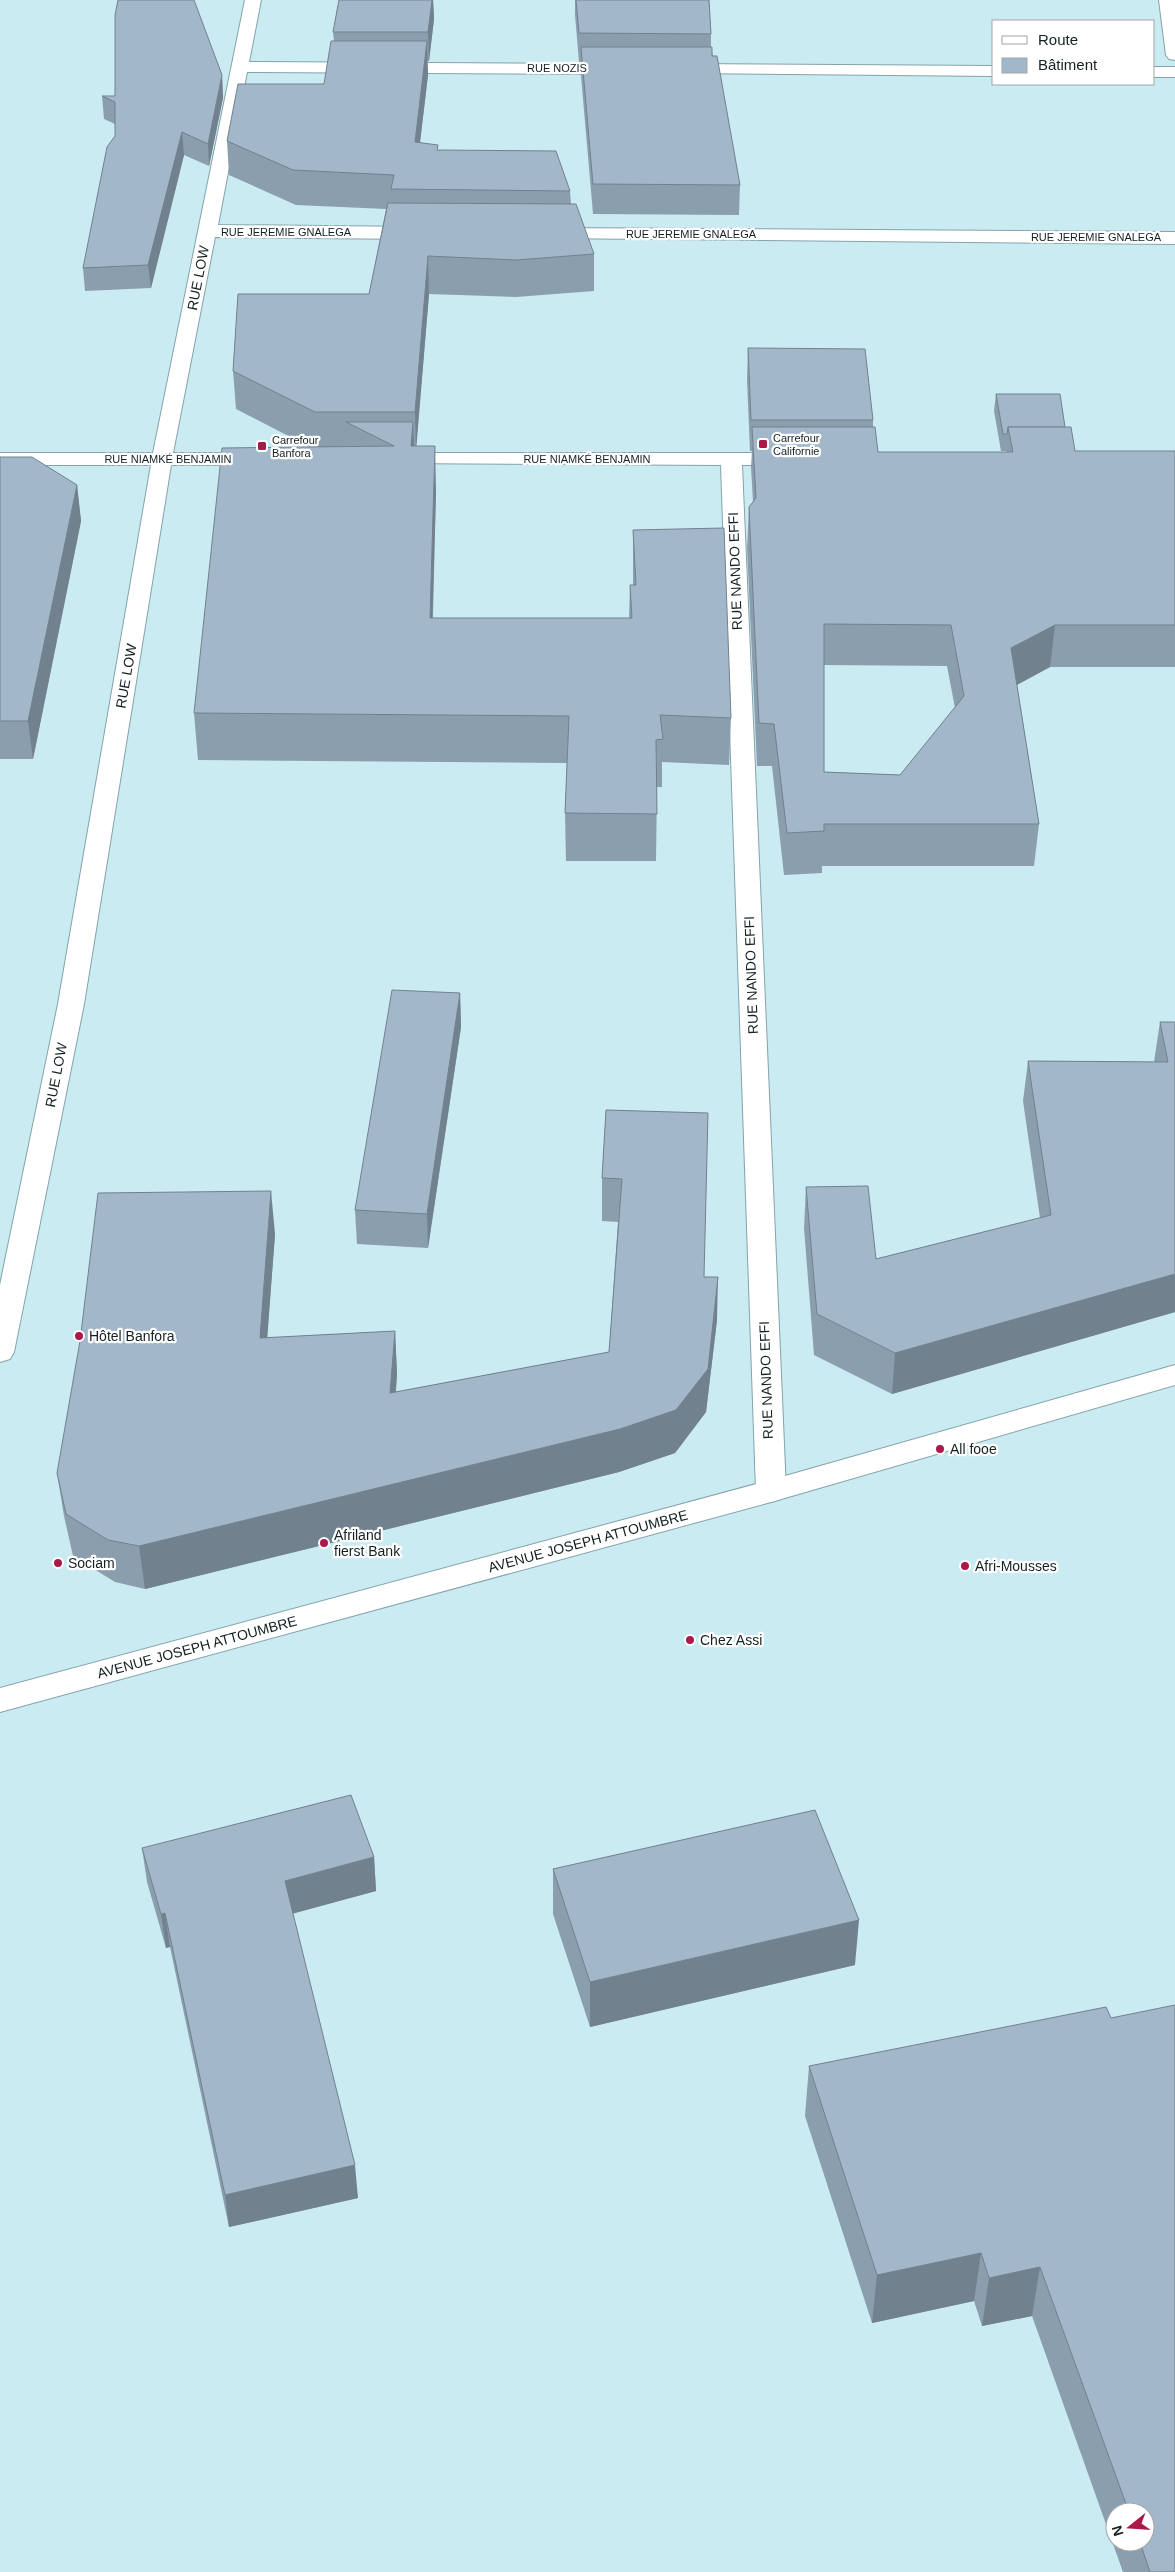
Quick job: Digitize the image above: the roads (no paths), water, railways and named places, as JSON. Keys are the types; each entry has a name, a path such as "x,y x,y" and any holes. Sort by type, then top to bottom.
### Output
{"street":[{"name":"RUE LOW","path":"0,1352 71,1004 162,459 253,0"},
{"path":"1167,0 1175,55"},
{"name":"RUE NOZIS","path":"240,67 637,69"},
{"path":"667,69 992,71"},
{"path":"1155,72 1175,72"},
{"name":"RUE JEREMIE GNALEGA","path":"208,231 437,233"},
{"name":"RUE JEREMIE GNALEGA","path":"527,233 1175,238"},
{"name":"RUE NIAMKÉ BENJAMIN","path":"0,459 282,459"},
{"name":"RUE NIAMKÉ BENJAMIN","path":"382,459 810,459"},
{"name":"RUE NANDO EFFI","path":"731,459 770,1492"},
{"name":"AVENUE JOSEPH ATTOUMBRE","path":"0,1700 770,1492 1175,1375"}],"place":[{"name":"Carrefour Californie","path":"763,444"},
{"name":"Carrefour Banfora","path":"262,446"},
{"name":"Hôtel Banfora","path":"79,1336"},
{"name":"All fooe","path":"940,1449"},
{"name":"Afriland fierst Bank","path":"324,1543"},
{"name":"Sociam","path":"58,1563"},
{"name":"Afri-Mousses","path":"965,1566"},
{"name":"Chez Assi","path":"690,1640"}]}
